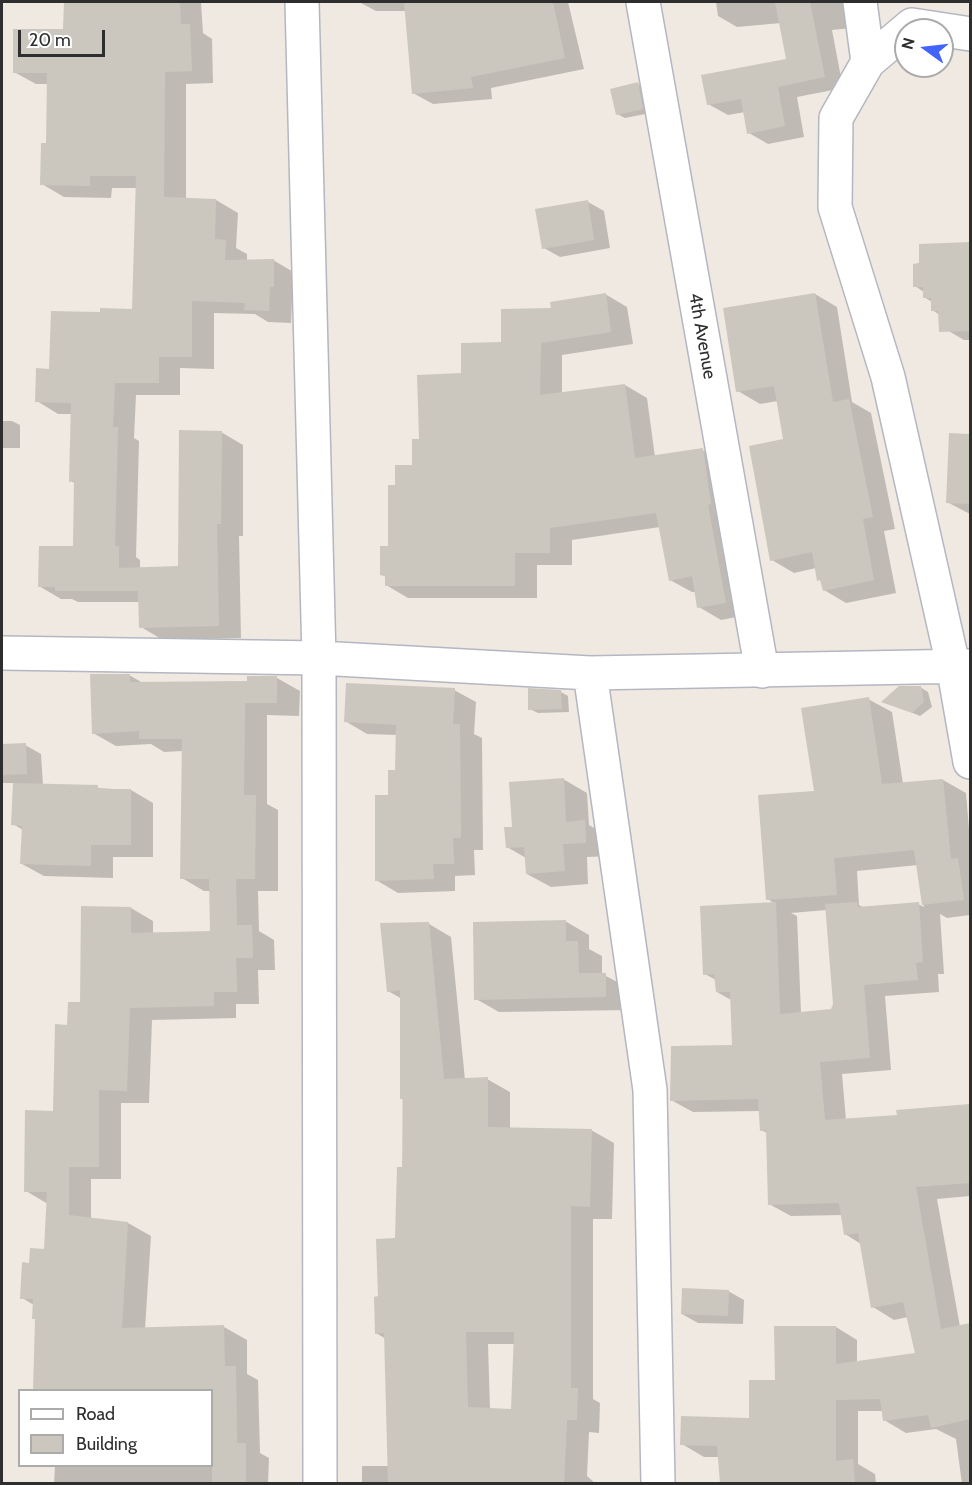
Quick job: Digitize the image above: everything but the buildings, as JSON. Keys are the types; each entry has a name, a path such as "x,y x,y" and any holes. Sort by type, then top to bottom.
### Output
{"street":[{"path":"302,2 319,658 320,1484"},
{"name":"4th Avenue","path":"643,2 762,671"},
{"path":"860,2 868,62"},
{"path":"970,33 912,25 868,62 836,118 835,207 888,377 962,665 970,762"},
{"path":"2,653 319,658 590,673 962,665"},
{"path":"590,673 650,1090 658,1484"}]}
